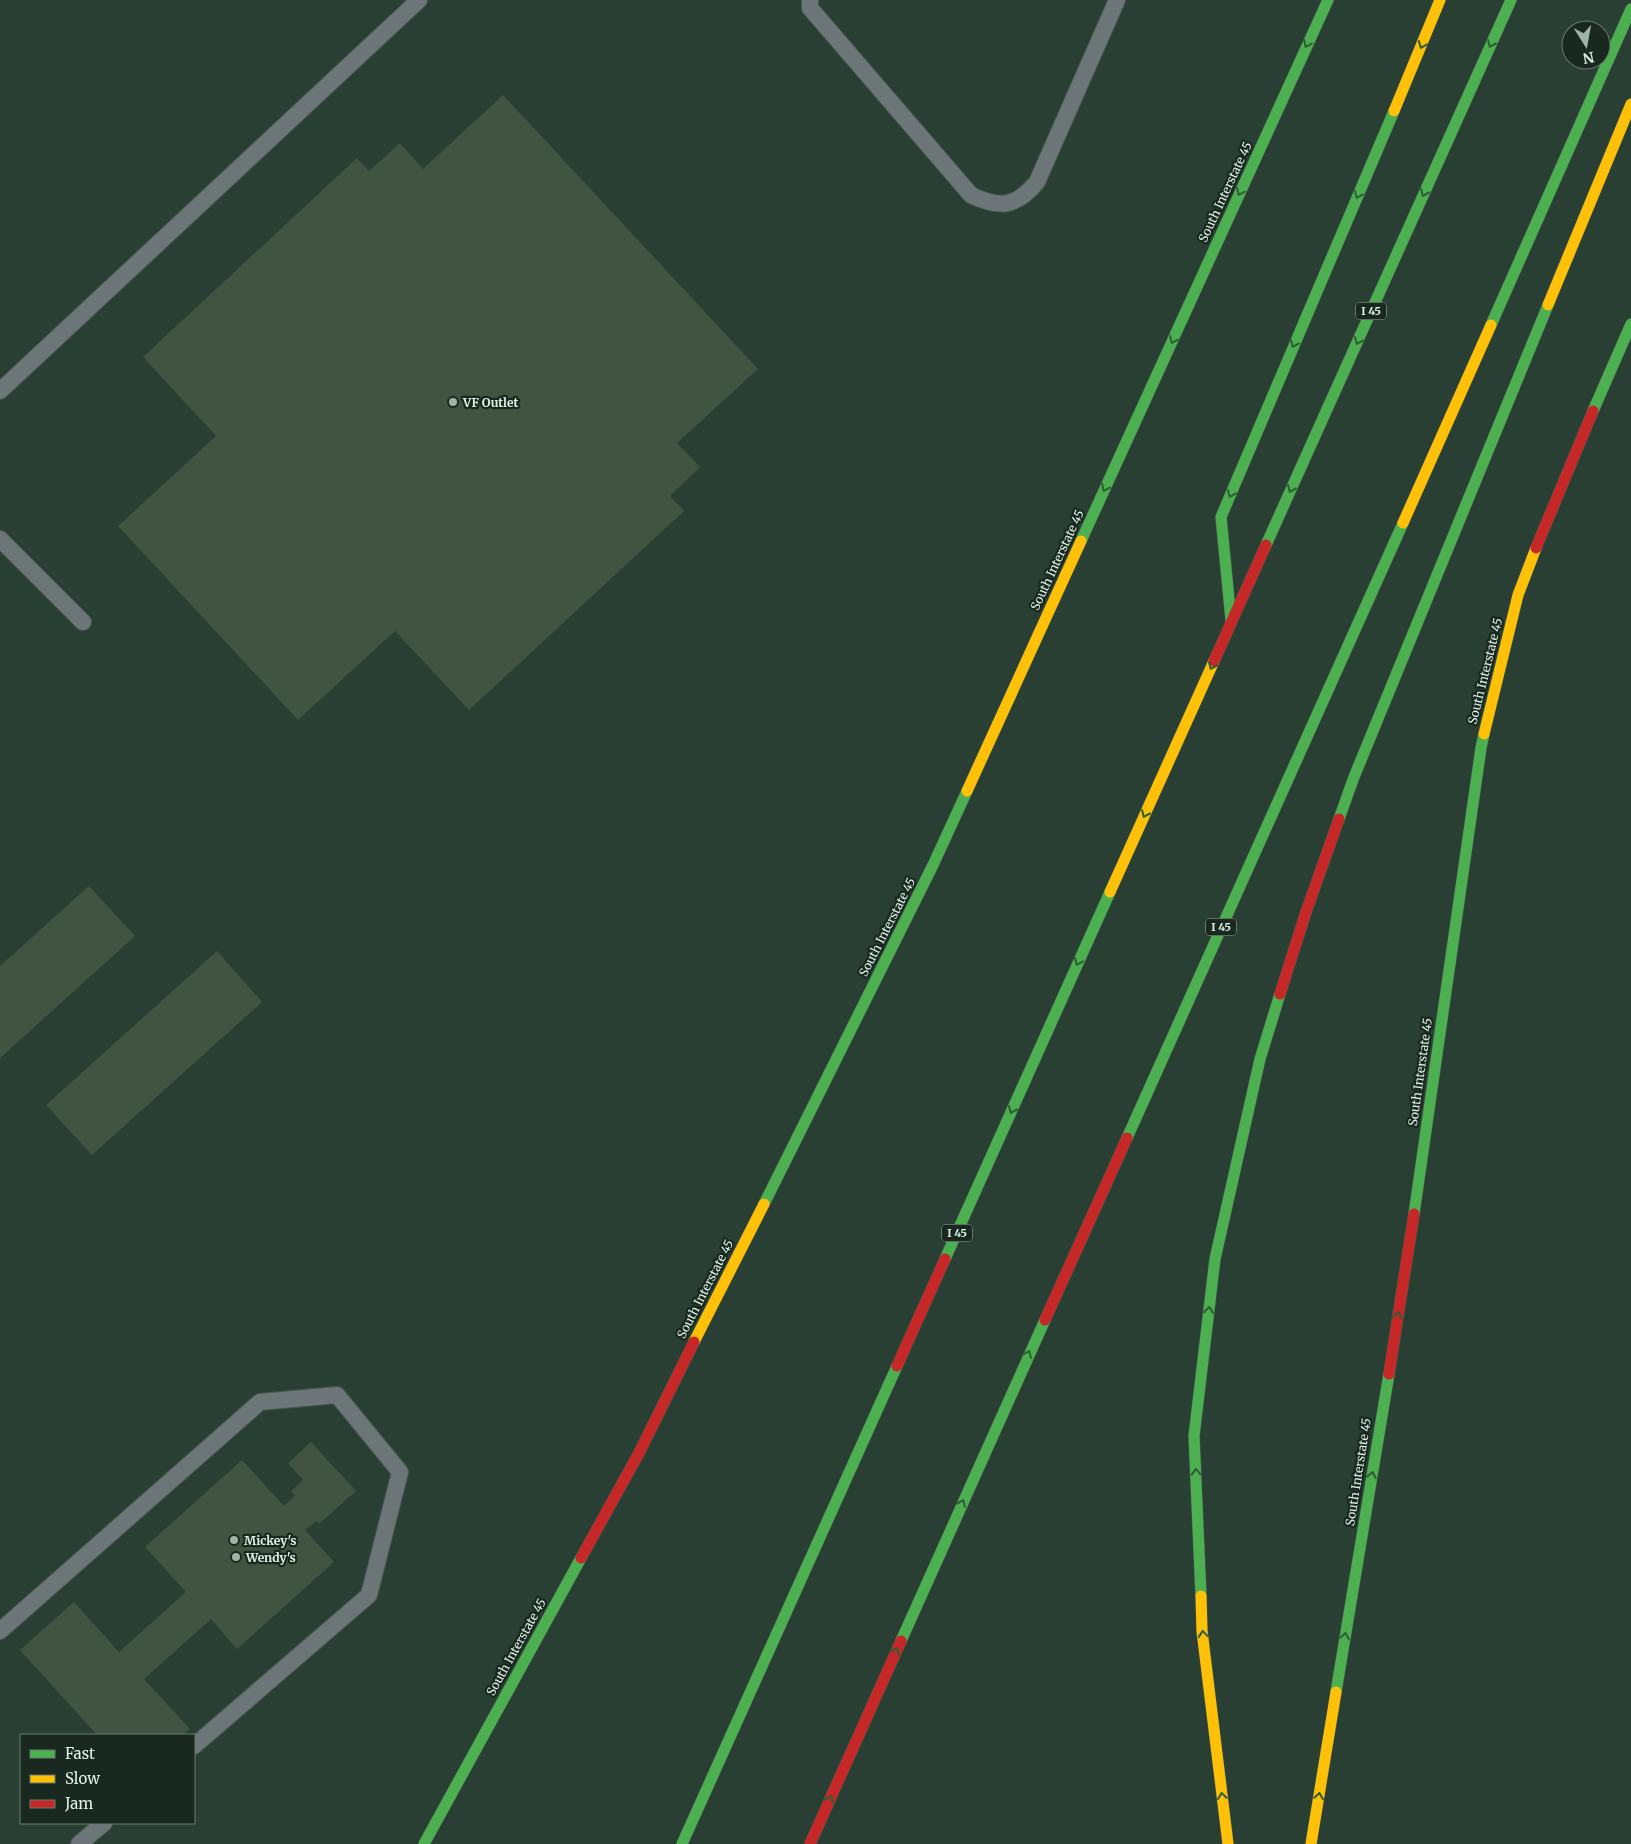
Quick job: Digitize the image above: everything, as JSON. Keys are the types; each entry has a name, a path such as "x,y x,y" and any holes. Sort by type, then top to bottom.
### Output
{"main road":[{"name":"South Interstate 45","path":"424,1844 639,1453 934,865 1328,0"},
{"path":"1232,621 1221,517 1440,0"},
{"name":"I 45","path":"682,1844 1511,0"},
{"name":"I 45","path":"810,1844 1457,403 1631,9"},
{"path":"1228,1844 1202,1631 1194,1436 1215,1259 1258,1068 1306,912 1354,778 1631,104"},
{"name":"South Interstate 45","path":"1311,1844 1408,1258 1481,748 1518,596 1571,461 1631,324"}],"lane":[{"path":"0,391 419,0"},
{"path":"810,0 810,8 971,195 987,203 1007,204 1026,195 1037,182 1117,0"},
{"path":"0,539 83,622"},
{"path":"0,1631 260,1402 337,1396 400,1472 369,1595 195,1745"},
{"path":"79,1844 103,1824"}],"building":[{"name":"VF Outlet","path":"503,95 758,369 677,443 700,467 670,496 684,511 469,710 395,631 298,720 118,526 216,436 143,357 357,158 369,171 400,143 423,169"},
{"path":"89,886 135,936 0,1058 0,966"},
{"path":"217,951 262,1002 92,1155 46,1105"},
{"name":"Mickey's","path":"311,1442 356,1491 319,1524 317,1521 305,1530 334,1562 237,1649 211,1619 144,1679 190,1729 184,1734 96,1734 20,1650 74,1602 119,1652 186,1592 145,1547 242,1460 284,1506 295,1496 291,1491 303,1480 288,1463"}],"traffic: fast":[{"path":"1081,541 1328,0"},
{"path":"1266,545 1511,0"},
{"path":"1491,325 1631,9"},
{"path":"1231,620 1221,517 1394,111"},
{"path":"1339,819 1354,777 1548,305"},
{"path":"1593,411 1631,324"},
{"path":"1127,1138 1403,523"},
{"path":"1414,1214 1484,734"},
{"path":"764,1204 933,865 967,791"},
{"path":"945,1259 1110,892"},
{"path":"1201,1596 1194,1436 1215,1259 1260,1059 1280,994"},
{"path":"901,1641 1045,1320"},
{"path":"682,1844 897,1366"},
{"path":"1336,1692 1389,1374"},
{"path":"424,1844 581,1558"}],"traffic: slow":[{"path":"1394,111 1440,0"},
{"path":"1548,305 1631,104"},
{"path":"1403,523 1491,325"},
{"path":"967,791 1081,541"},
{"path":"1484,734 1518,595 1536,548"},
{"path":"1110,892 1214,661"},
{"path":"694,1342 764,1204"},
{"path":"1201,1596 1202,1631 1228,1844"},
{"path":"1311,1844 1336,1692"}],"traffic: jam":[{"path":"1536,548 1593,411"},
{"path":"1214,661 1266,545"},
{"path":"1280,994 1306,912 1339,819"},
{"path":"1045,1320 1127,1138"},
{"path":"1389,1374 1414,1214"},
{"path":"897,1366 945,1259"},
{"path":"581,1558 639,1453 694,1342"},
{"path":"810,1844 901,1641"}],"place":[{"name":"VF Outlet","path":"453,402"},
{"name":"Mickey's","path":"234,1540"},
{"name":"Wendy's","path":"236,1557"}]}
